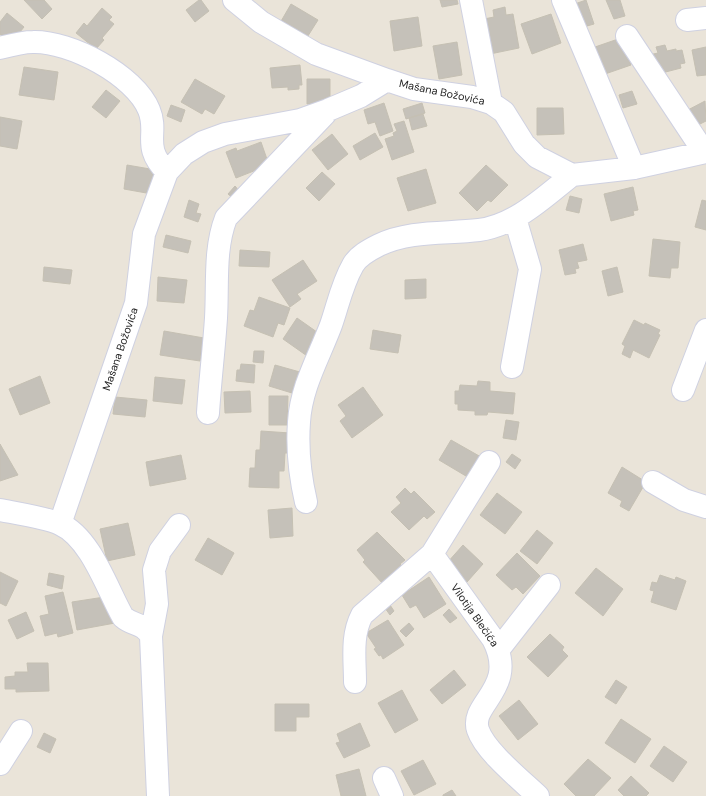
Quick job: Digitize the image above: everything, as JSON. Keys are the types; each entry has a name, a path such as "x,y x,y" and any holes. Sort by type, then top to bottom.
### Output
{"street":[{"path":"234,0 260,22 316,54 387,80"},
{"path":"471,0 490,103"},
{"path":"563,0 634,168"},
{"path":"306,502 300,474 298,453 299,421 302,401 306,386 331,324 344,284 353,264 363,254 380,245 401,238 439,232 480,230 515,218 534,206 572,175 634,168 705,152 627,36"},
{"path":"0,48 33,42 65,46 111,71 136,89 150,112 154,153 158,163 167,172"},
{"name":"Mašana Božovića","path":"60,524 136,303 144,234 167,172 184,154 203,142 225,134 300,120 328,110 361,96 387,80 414,89 472,97 490,103 504,112 524,144 537,157 572,175"},
{"path":"208,413 216,318 218,248 221,230 226,218 328,110"},
{"path":"512,367 530,269 515,218"},
{"path":"683,390 706,330"},
{"path":"355,682 354,637 356,626 362,615 432,554 489,462"},
{"path":"653,482 684,500 706,507"},
{"path":"0,510 60,524 73,533 84,545 123,616 127,621 142,625 151,636"},
{"path":"158,796 151,636 157,604 154,570 160,551 179,525"},
{"name":"Vilotija Blečića","path":"432,554 494,639 499,649 502,670 498,684 477,719 477,728 489,749 538,796"},
{"path":"499,649 549,585"},
{"path":"0,764 21,731"}],"building":[{"path":"24,0 44,0 52,9 42,19"},
{"path":"201,0 209,11 195,22 186,10"},
{"path":"440,0 457,0 458,4 442,7"},
{"path":"586,0 594,24 580,28 572,5"},
{"path":"606,0 620,0 625,16 614,19"},
{"path":"291,4 318,20 306,39 280,23"},
{"path":"505,7 506,15 513,14 519,48 490,54 484,19 494,17 493,10"},
{"path":"102,8 112,17 109,20 114,24 102,38 104,40 96,49 76,33 84,23 87,26"},
{"path":"7,13 24,27 11,43 0,34 0,22"},
{"path":"551,14 561,43 532,54 521,24"},
{"path":"418,17 422,46 394,51 390,21"},
{"path":"621,38 631,65 605,74 595,47"},
{"path":"457,42 462,75 439,79 433,46"},
{"path":"665,45 667,51 676,49 676,51 682,50 685,63 680,64 681,68 654,75 649,55 658,53 656,47"},
{"path":"706,47 706,75 697,76 692,50"},
{"path":"300,65 302,85 299,85 299,89 288,90 288,87 272,88 270,68"},
{"path":"24,67 58,72 54,100 19,95"},
{"path":"195,79 225,96 214,114 205,109 202,114 181,102"},
{"path":"307,79 330,79 330,103 307,104"},
{"path":"106,90 120,101 106,118 92,107"},
{"path":"632,91 637,104 623,108 619,95"},
{"path":"705,101 706,121 694,127 686,111"},
{"path":"384,103 393,131 380,136 375,122 368,124 364,110"},
{"path":"422,103 425,113 406,119 403,109"},
{"path":"171,105 185,110 181,122 167,116"},
{"path":"537,108 563,108 564,134 537,135"},
{"path":"423,114 427,126 412,130 409,118"},
{"path":"0,117 22,121 17,149 0,146"},
{"path":"404,121 414,152 392,160 385,139 394,136 393,133 397,131 394,124"},
{"path":"375,133 383,147 360,160 353,146"},
{"path":"332,134 348,154 328,170 312,150"},
{"path":"261,142 269,165 236,178 226,152 236,148 237,151"},
{"path":"127,165 156,170 152,194 124,189"},
{"path":"486,165 508,185 491,202 488,200 477,211 459,193"},
{"path":"426,169 436,203 408,211 397,178"},
{"path":"322,172 335,184 319,201 306,188"},
{"path":"235,186 240,192 234,199 228,194"},
{"path":"633,187 638,210 633,211 634,215 611,221 604,194"},
{"path":"570,196 582,199 579,213 566,210"},
{"path":"189,200 199,204 196,213 201,214 198,222 184,217"},
{"path":"702,200 706,201 706,230 695,227"},
{"path":"166,235 191,241 188,253 163,247"},
{"path":"653,239 680,242 678,268 671,268 670,278 649,276"},
{"path":"583,244 587,260 577,262 579,268 575,269 576,273 565,275 559,250"},
{"path":"240,250 270,252 269,267 239,266"},
{"path":"303,260 317,281 297,294 301,299 290,307 272,280"},
{"path":"44,267 72,270 70,284 43,281"},
{"path":"617,267 623,292 608,296 602,271"},
{"path":"158,277 187,280 184,303 157,301"},
{"path":"426,279 426,298 405,299 405,280"},
{"path":"259,297 290,308 284,325 278,323 273,337 244,326 250,310 254,311"},
{"path":"297,318 324,337 310,358 283,339"},
{"path":"634,320 660,330 658,334 660,335 649,358 633,350 630,358 622,354 625,346 622,344"},
{"path":"373,330 401,335 398,353 370,349"},
{"path":"164,331 204,338 200,361 160,355"},
{"path":"254,351 264,351 263,363 253,362"},
{"path":"241,364 255,365 254,383 236,381 237,370 240,370"},
{"path":"275,365 307,374 303,389 294,387 292,393 269,386"},
{"path":"40,376 50,403 20,415 9,389"},
{"path":"155,377 185,380 182,404 153,401"},
{"path":"478,381 490,382 490,391 515,393 513,414 488,412 487,415 475,415 475,411 458,410 458,404 455,404 455,391 459,391 460,385 477,386"},
{"path":"363,387 383,415 352,438 340,421 346,416 338,405"},
{"path":"250,391 251,412 225,413 224,392"},
{"path":"269,396 288,396 287,425 269,425"},
{"path":"115,397 147,400 145,417 113,414"},
{"path":"506,420 519,422 516,440 503,438"},
{"path":"261,431 290,433 289,453 285,453 284,471 279,471 279,488 249,487 250,468 255,468 256,450 260,450"},
{"path":"451,440 488,461 476,482 439,460"},
{"path":"0,444 18,475 0,481"},
{"path":"512,454 521,460 515,469 506,462"},
{"path":"181,455 186,479 150,486 146,462"},
{"path":"622,467 646,482 629,511 620,506 622,501 608,493"},
{"path":"405,488 411,494 414,491 435,512 427,519 424,516 409,530 391,512 401,503 396,497"},
{"path":"497,493 522,512 505,534 480,515"},
{"path":"292,508 293,536 270,538 268,510"},
{"path":"128,523 135,555 107,561 100,529"},
{"path":"537,530 553,543 537,564 520,551"},
{"path":"377,532 405,560 400,564 402,566 383,584 363,562 365,560 357,550"},
{"path":"208,538 234,553 222,575 195,560"},
{"path":"463,545 483,564 467,582 447,563"},
{"path":"517,553 540,576 523,594 516,587 512,590 496,575"},
{"path":"596,568 623,589 603,616 575,593"},
{"path":"0,572 18,581 6,606 0,603"},
{"path":"49,573 64,576 62,589 47,585"},
{"path":"660,575 675,580 676,577 686,581 676,610 651,602 654,591 650,590 652,582 657,583"},
{"path":"429,577 446,604 424,618 416,605 410,608 402,595"},
{"path":"63,592 73,633 58,637 57,633 45,636 40,616 49,614 45,596"},
{"path":"111,596 115,623 77,630 72,602"},
{"path":"390,605 394,611 390,615 385,608"},
{"path":"449,609 457,618 450,623 443,615"},
{"path":"26,612 34,631 17,639 8,620"},
{"path":"388,620 404,645 383,659 374,649 376,648 366,633"},
{"path":"409,623 414,629 406,637 400,631"},
{"path":"550,634 564,647 562,650 568,656 548,677 527,657"},
{"path":"27,663 48,663 49,691 16,692 16,689 5,689 5,677 15,676 15,672 28,672"},
{"path":"454,670 466,685 442,704 430,690"},
{"path":"616,680 627,687 616,704 605,697"},
{"path":"402,690 418,720 395,733 378,703"},
{"path":"519,700 538,724 518,740 499,716"},
{"path":"275,704 309,704 309,717 296,717 296,731 275,731"},
{"path":"621,719 651,739 635,763 605,743"},
{"path":"360,723 370,746 344,758 336,743 340,742 337,734"},
{"path":"44,733 56,739 50,753 37,747"},
{"path":"664,746 687,762 673,782 650,766"},
{"path":"588,759 611,778 594,796 576,796 564,784"},
{"path":"423,760 436,784 414,795 401,771"},
{"path":"359,769 366,796 341,796 336,775"},
{"path":"631,776 649,793 646,796 624,796 618,790"},
{"path":"452,790 456,796 443,796 443,795"}]}
